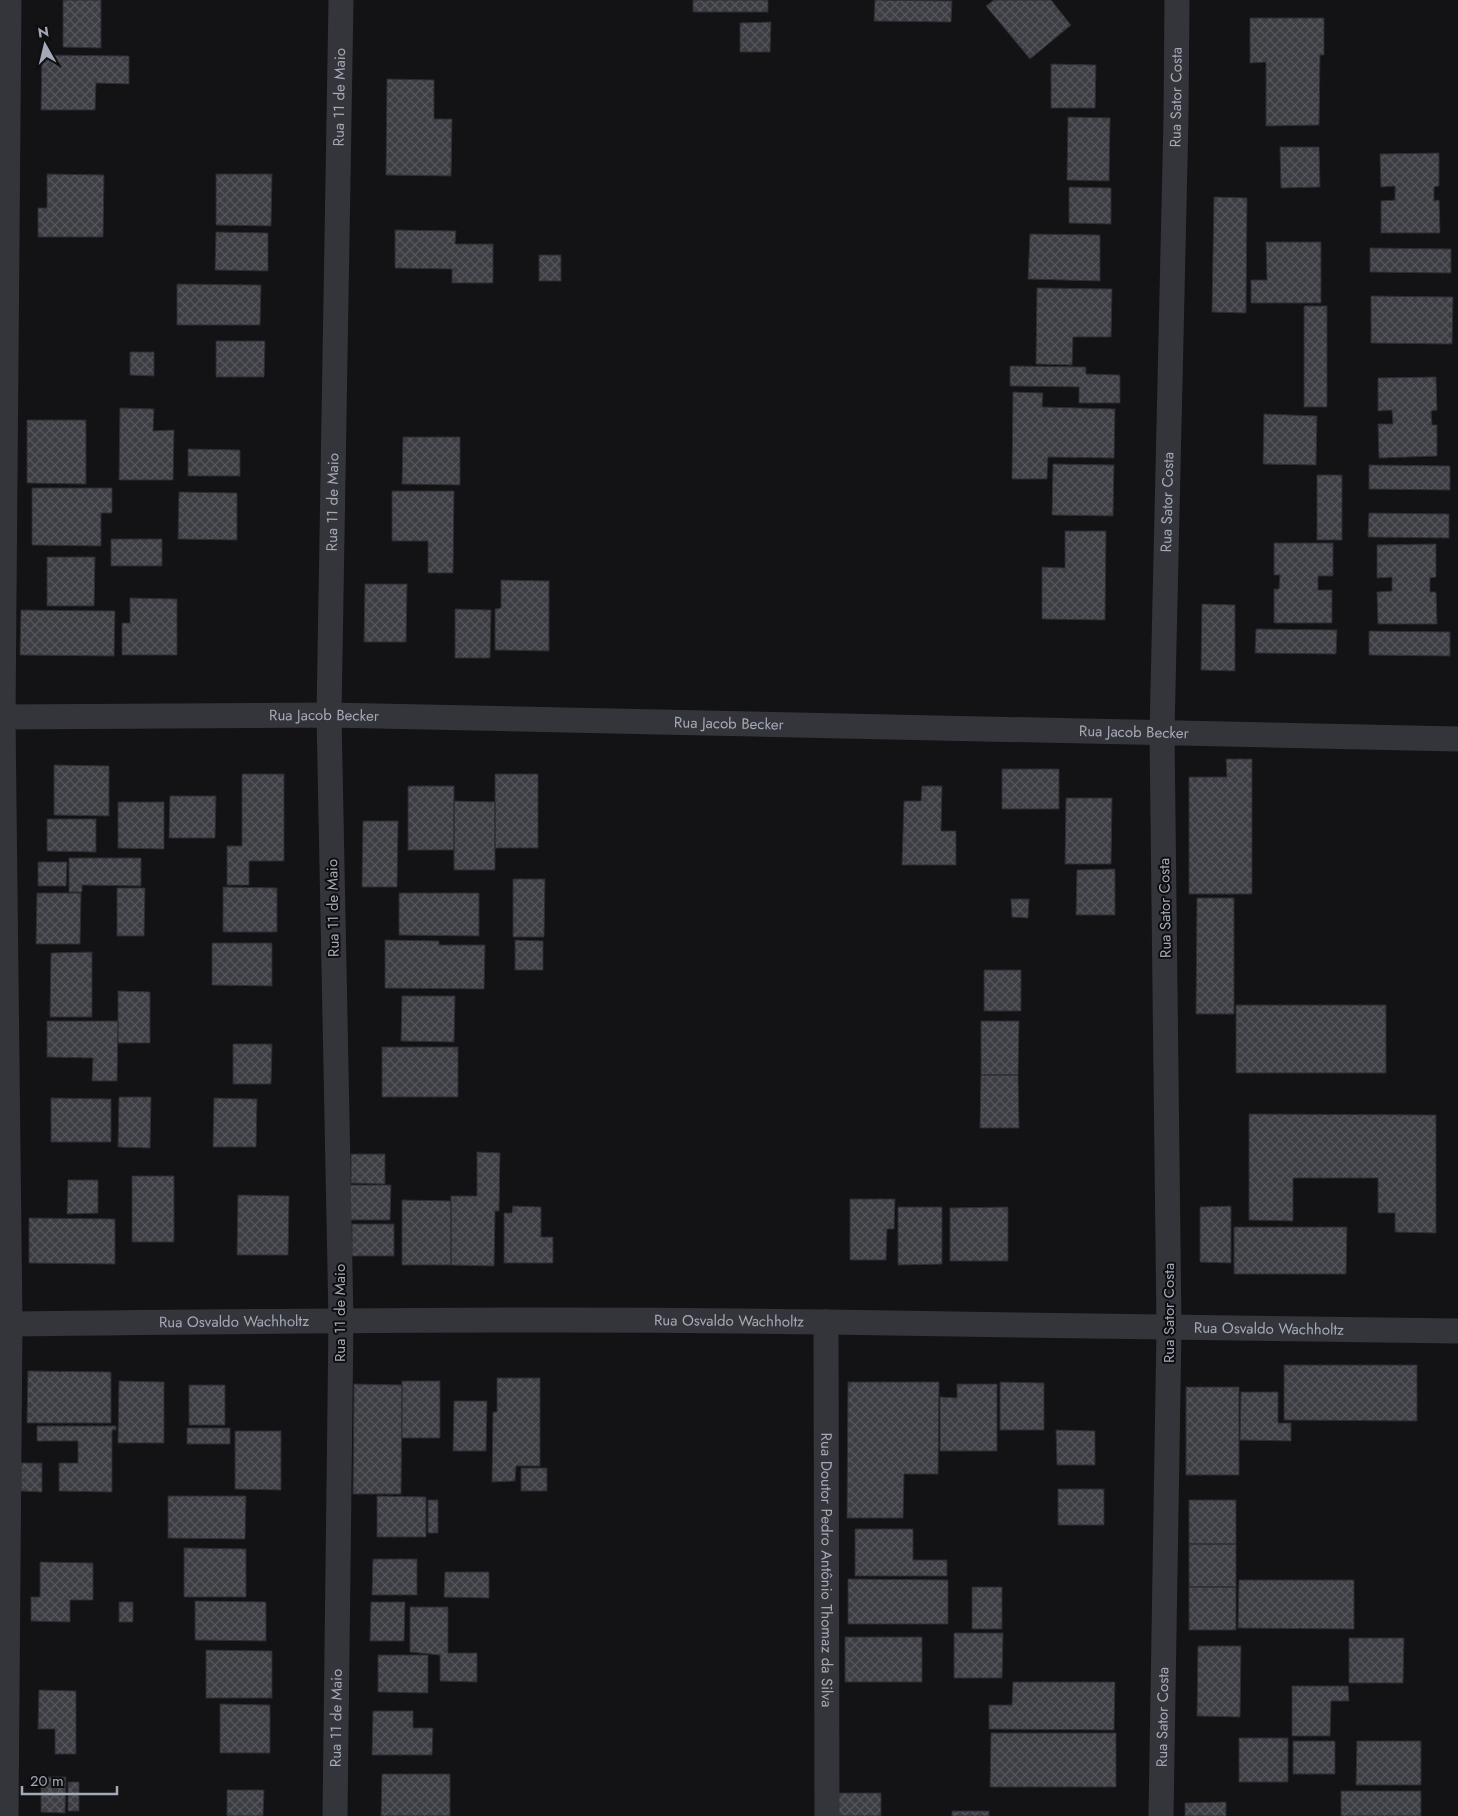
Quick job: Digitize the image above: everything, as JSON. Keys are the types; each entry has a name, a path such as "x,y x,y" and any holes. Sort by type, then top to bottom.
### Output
{"street":[{"path":"6,1816 1,717 8,0"},
{"name":"Rua 11 de Maio","path":"335,1816 341,1320 329,716 341,0"},
{"name":"Rua Sator Costa","path":"1161,1816 1170,1329 1162,734 1176,128 1177,0"},
{"name":"Rua Jacob Becker","path":"1,717 329,716 1458,739"},
{"name":"Rua Osvaldo Wachholtz","path":"5,1324 341,1320 826,1322 1170,1329 1458,1330"},
{"name":"Rua Doutor Pedro Antônio Thomaz da Silva","path":"826,1322 827,1816"}],"building":[{"path":"63,0 101,0 101,48 63,47"},
{"path":"693,0 768,0 768,12 693,12"},
{"path":"875,0 952,1 951,22 874,21"},
{"path":"994,0 1051,0 1071,25 1030,59 986,6"},
{"path":"1250,18 1324,18 1324,55 1320,55 1319,125 1266,126 1266,62 1250,63"},
{"path":"771,22 770,52 740,52 740,23"},
{"path":"42,55 129,56 129,84 96,83 95,110 41,110"},
{"path":"1051,64 1096,65 1095,108 1051,108"},
{"path":"387,79 434,80 434,119 452,119 451,176 386,175"},
{"path":"1068,117 1110,118 1109,181 1067,180"},
{"path":"1280,147 1319,147 1320,187 1281,188"},
{"path":"1439,153 1439,186 1434,187 1434,201 1439,200 1440,233 1381,233 1381,201 1395,200 1395,186 1381,187 1380,154"},
{"path":"47,174 104,175 103,237 38,237 38,208 47,208"},
{"path":"216,174 272,174 271,226 216,225"},
{"path":"1069,187 1111,188 1111,224 1069,223"},
{"path":"1214,197 1247,198 1246,313 1212,312"},
{"path":"395,230 456,231 455,244 493,244 493,283 452,283 452,269 395,268"},
{"path":"216,232 268,233 268,271 215,270"},
{"path":"1030,234 1100,235 1100,281 1028,279"},
{"path":"1266,242 1321,242 1321,303 1251,303 1251,280 1267,280"},
{"path":"1370,248 1451,249 1451,273 1370,272"},
{"path":"539,255 561,255 561,281 539,281"},
{"path":"177,284 261,285 260,325 177,325"},
{"path":"1037,288 1112,289 1111,337 1073,337 1072,365 1036,364"},
{"path":"1371,296 1453,297 1452,344 1371,343"},
{"path":"1304,306 1327,306 1327,407 1304,407"},
{"path":"216,341 265,341 264,377 216,377"},
{"path":"130,352 154,352 154,376 130,375"},
{"path":"1010,366 1086,367 1086,374 1120,375 1120,403 1079,403 1079,387 1010,386"},
{"path":"1436,377 1437,410 1431,411 1432,425 1437,425 1437,456 1379,458 1378,424 1393,424 1392,410 1378,411 1378,378"},
{"path":"1013,392 1043,393 1042,407 1115,409 1114,458 1048,457 1047,479 1012,479"},
{"path":"120,408 154,409 153,431 174,430 173,480 119,480"},
{"path":"1264,414 1317,416 1316,465 1263,464"},
{"path":"27,420 86,420 86,484 27,483"},
{"path":"403,437 460,437 460,485 402,484"},
{"path":"188,449 240,450 240,476 188,476"},
{"path":"1053,464 1114,465 1113,516 1052,515"},
{"path":"1369,465 1450,466 1450,490 1369,489"},
{"path":"1317,475 1342,475 1342,540 1317,540"},
{"path":"32,488 112,488 112,513 101,513 101,546 32,545"},
{"path":"392,491 454,491 453,573 428,573 428,541 392,541"},
{"path":"179,492 237,493 237,540 178,539"},
{"path":"1369,513 1449,514 1449,538 1368,537"},
{"path":"1065,531 1106,531 1105,620 1042,619 1042,567 1065,568"},
{"path":"111,539 162,539 162,566 111,566"},
{"path":"1274,543 1333,543 1333,576 1318,576 1318,590 1332,590 1332,623 1274,623 1274,589 1279,589 1280,575 1274,575"},
{"path":"1436,544 1436,577 1430,578 1430,592 1436,592 1437,624 1378,624 1377,592 1392,591 1392,577 1377,578 1377,545"},
{"path":"47,557 95,557 94,606 47,606"},
{"path":"501,580 549,581 549,651 495,650 495,609 501,608"},
{"path":"365,584 407,584 406,642 364,642"},
{"path":"130,598 177,599 177,655 122,655 122,623 130,623"},
{"path":"1202,604 1235,605 1235,671 1201,670"},
{"path":"455,609 491,610 490,658 455,658"},
{"path":"21,610 115,611 114,656 20,655"},
{"path":"1256,629 1337,630 1336,654 1255,653"},
{"path":"1369,631 1450,632 1450,656 1369,655"},
{"path":"1226,759 1252,759 1252,894 1189,894 1189,777 1227,777"},
{"path":"54,765 109,766 109,816 54,815"},
{"path":"1002,769 1059,769 1059,809 1002,809"},
{"path":"242,774 284,774 284,861 249,861 249,885 227,885 227,846 242,846"},
{"path":"495,774 538,774 538,848 495,848"},
{"path":"408,786 454,786 454,850 408,850"},
{"path":"922,786 942,786 941,831 956,831 956,865 902,865 904,801 921,801"},
{"path":"170,796 216,796 215,838 169,838"},
{"path":"1066,798 1112,798 1111,864 1065,864"},
{"path":"454,801 495,802 495,870 454,870"},
{"path":"118,802 164,802 164,849 118,848"},
{"path":"47,819 96,819 96,852 47,851"},
{"path":"363,821 398,821 397,887 362,887"},
{"path":"69,858 141,858 141,886 82,885 82,892 69,892"},
{"path":"38,862 67,862 66,886 38,886"},
{"path":"1115,869 1115,915 1076,915 1077,870"},
{"path":"513,879 545,879 544,937 513,937"},
{"path":"223,887 277,888 277,932 223,932"},
{"path":"117,888 145,888 144,936 117,936"},
{"path":"37,893 81,893 80,944 36,944"},
{"path":"399,893 479,893 479,936 399,935"},
{"path":"1197,898 1234,898 1234,1014 1196,1014"},
{"path":"1011,899 1029,899 1028,918 1012,917"},
{"path":"385,940 439,941 439,945 485,945 484,989 385,988"},
{"path":"515,940 543,941 543,970 515,970"},
{"path":"212,943 272,943 272,986 212,985"},
{"path":"92,952 92,1017 50,1017 51,953"},
{"path":"984,970 1021,970 1021,1011 984,1011"},
{"path":"118,991 150,992 150,1043 118,1043"},
{"path":"402,996 455,996 454,1042 401,1041"},
{"path":"1236,1005 1386,1005 1386,1073 1236,1073"},
{"path":"47,1021 118,1021 117,1081 92,1081 93,1058 47,1057"},
{"path":"981,1021 1019,1021 1018,1075 981,1075"},
{"path":"233,1044 272,1044 271,1084 233,1084"},
{"path":"382,1047 458,1047 458,1097 382,1097"},
{"path":"981,1075 1018,1075 1019,1128 980,1128"},
{"path":"119,1097 151,1097 150,1148 118,1147"},
{"path":"51,1098 111,1099 111,1142 51,1142"},
{"path":"214,1098 257,1099 256,1147 213,1147"},
{"path":"1249,1114 1436,1115 1436,1233 1395,1232 1395,1213 1378,1213 1378,1178 1293,1178 1293,1221 1249,1220"},
{"path":"477,1152 500,1153 499,1211 495,1211 494,1266 451,1265 451,1196 477,1196"},
{"path":"351,1154 385,1154 385,1184 351,1183"},
{"path":"132,1176 174,1176 174,1242 132,1242"},
{"path":"68,1180 98,1180 98,1213 67,1214"},
{"path":"342,1185 391,1185 390,1220 342,1220"},
{"path":"238,1195 289,1196 288,1255 237,1255"},
{"path":"850,1199 895,1199 894,1229 887,1229 886,1260 850,1260"},
{"path":"402,1200 451,1201 451,1265 402,1265"},
{"path":"513,1206 541,1207 541,1237 553,1237 553,1263 504,1263 504,1213 512,1213"},
{"path":"1231,1206 1231,1263 1200,1262 1200,1207"},
{"path":"898,1207 942,1207 942,1264 898,1265"},
{"path":"1008,1207 1008,1261 950,1261 950,1208"},
{"path":"29,1218 115,1219 115,1264 29,1263"},
{"path":"352,1224 394,1224 394,1256 352,1256"},
{"path":"1234,1227 1347,1227 1346,1274 1234,1274"},
{"path":"1284,1365 1417,1365 1417,1421 1284,1420"},
{"path":"28,1371 111,1372 111,1423 27,1423"},
{"path":"497,1378 540,1378 540,1466 516,1466 515,1481 492,1482 493,1412 497,1412"},
{"path":"119,1381 164,1382 164,1443 118,1443"},
{"path":"402,1381 440,1381 440,1438 402,1438"},
{"path":"848,1382 939,1382 938,1474 904,1474 903,1518 847,1518"},
{"path":"1000,1382 1044,1383 1044,1430 1000,1430"},
{"path":"354,1384 402,1385 401,1494 353,1494"},
{"path":"957,1384 997,1384 997,1451 940,1451 940,1397 957,1398"},
{"path":"189,1385 225,1385 225,1425 189,1425"},
{"path":"1186,1387 1239,1387 1239,1475 1186,1475"},
{"path":"1241,1392 1278,1392 1278,1423 1291,1423 1291,1441 1240,1440"},
{"path":"454,1401 487,1401 486,1451 453,1451"},
{"path":"37,1426 116,1426 116,1430 112,1430 112,1492 59,1491 59,1463 78,1463 78,1441 37,1441"},
{"path":"187,1428 230,1428 230,1444 187,1444"},
{"path":"1056,1430 1095,1431 1095,1465 1057,1465"},
{"path":"235,1431 281,1431 281,1490 235,1489"},
{"path":"21,1463 42,1463 42,1492 21,1491"},
{"path":"521,1468 547,1468 547,1491 521,1491"},
{"path":"1058,1489 1104,1489 1104,1525 1058,1525"},
{"path":"168,1496 246,1496 245,1539 168,1538"},
{"path":"377,1496 426,1497 426,1537 377,1537"},
{"path":"428,1500 438,1500 438,1533 428,1533"},
{"path":"1189,1500 1236,1500 1236,1544 1189,1544"},
{"path":"855,1529 913,1529 913,1560 947,1560 947,1576 855,1576"},
{"path":"1189,1544 1236,1544 1236,1587 1189,1587"},
{"path":"184,1548 246,1549 246,1597 184,1597"},
{"path":"373,1559 417,1559 417,1595 372,1595"},
{"path":"40,1562 93,1563 93,1600 70,1600 70,1622 31,1621 31,1597 40,1597"},
{"path":"445,1572 489,1572 489,1598 444,1597"},
{"path":"848,1579 948,1580 948,1624 848,1624"},
{"path":"1239,1580 1354,1580 1354,1629 1238,1628"},
{"path":"972,1587 1002,1587 1002,1629 972,1629"},
{"path":"1189,1587 1236,1587 1236,1630 1189,1630"},
{"path":"195,1601 266,1602 266,1641 195,1640"},
{"path":"119,1602 133,1602 133,1622 119,1622"},
{"path":"371,1602 405,1602 404,1641 370,1641"},
{"path":"410,1607 448,1607 448,1653 477,1653 477,1682 440,1681 440,1655 410,1652"},
{"path":"954,1633 1003,1633 1002,1678 954,1678"},
{"path":"845,1637 922,1637 922,1682 845,1682"},
{"path":"1349,1638 1404,1638 1403,1683 1349,1683"},
{"path":"1198,1646 1241,1646 1240,1717 1197,1716"},
{"path":"206,1650 272,1651 272,1698 206,1698"},
{"path":"378,1655 428,1655 428,1693 378,1692"},
{"path":"1013,1682 1115,1682 1114,1730 989,1729 989,1705 1012,1705"},
{"path":"1292,1686 1348,1686 1349,1701 1331,1701 1330,1736 1292,1736"},
{"path":"39,1690 76,1691 76,1754 55,1754 55,1729 38,1729"},
{"path":"220,1704 270,1705 270,1753 220,1753"},
{"path":"373,1711 413,1711 413,1728 433,1728 432,1755 372,1755"},
{"path":"991,1733 1116,1733 1116,1787 990,1787"},
{"path":"1239,1738 1288,1738 1288,1782 1239,1782"},
{"path":"1293,1741 1335,1741 1335,1774 1293,1774"},
{"path":"1357,1741 1421,1741 1421,1785 1356,1785"},
{"path":"382,1774 450,1774 450,1816 381,1816"},
{"path":"41,1777 66,1777 65,1813 41,1812"},
{"path":"68,1782 79,1782 79,1811 68,1811"},
{"path":"227,1790 264,1790 263,1816 227,1816"},
{"path":"1341,1791 1421,1791 1421,1816 1341,1816"},
{"path":"837,1793 881,1793 881,1816 837,1816"},
{"path":"1226,1802 1226,1816 1185,1816 1185,1803"},
{"path":"952,1811 989,1811 989,1816 952,1816"}]}
